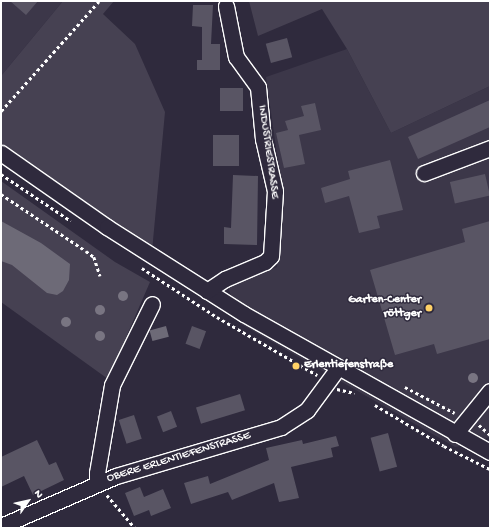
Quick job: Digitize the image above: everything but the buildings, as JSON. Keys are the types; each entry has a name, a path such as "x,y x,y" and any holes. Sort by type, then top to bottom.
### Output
{"street":[{"name":"INDUSTRIESTRASSE","path":"207,291 225,279 266,262 271,256 275,191 263,139 258,86 236,57 226,6"},
{"path":"424,173 490,148"},
{"path":"1,153 107,227 207,291 338,368 490,452"},
{"path":"97,484 97,474 112,385 152,304"},
{"name":"OBERE ERLENTIEFENSTRASSE","path":"1,526 116,476 281,427 307,410 329,383 338,368"},
{"path":"455,434 490,391"}],"path":[{"path":"1,111 99,1"},
{"path":"1,194 94,257 100,276"},
{"path":"329,383 340,391 354,393 361,397"},
{"path":"374,404 444,446 490,469"},
{"path":"97,484 135,528"}],"shaded area":[{"path":"1,1 63,1 1,76"},
{"path":"63,1 114,1 103,14 135,44 165,112 151,262 1,159 1,76"},
{"path":"249,1 490,1 490,86 391,133 347,49 322,9 258,36"},
{"path":"347,49 391,133 490,86 490,436 480,442 455,447 241,324 228,287 277,267 282,190 266,77"},
{"path":"1,181 115,262 150,282 108,379 1,302"},
{"path":"1,221 41,243 70,264 69,280 63,291 57,295 47,293 12,265 1,261"},
{"path":"166,326 169,337 152,341 150,330"}],"place":[{"name":"Garten-Center röttger","path":"429,308"},
{"name":"Erlentiefenstraße","path":"296,366"}]}
